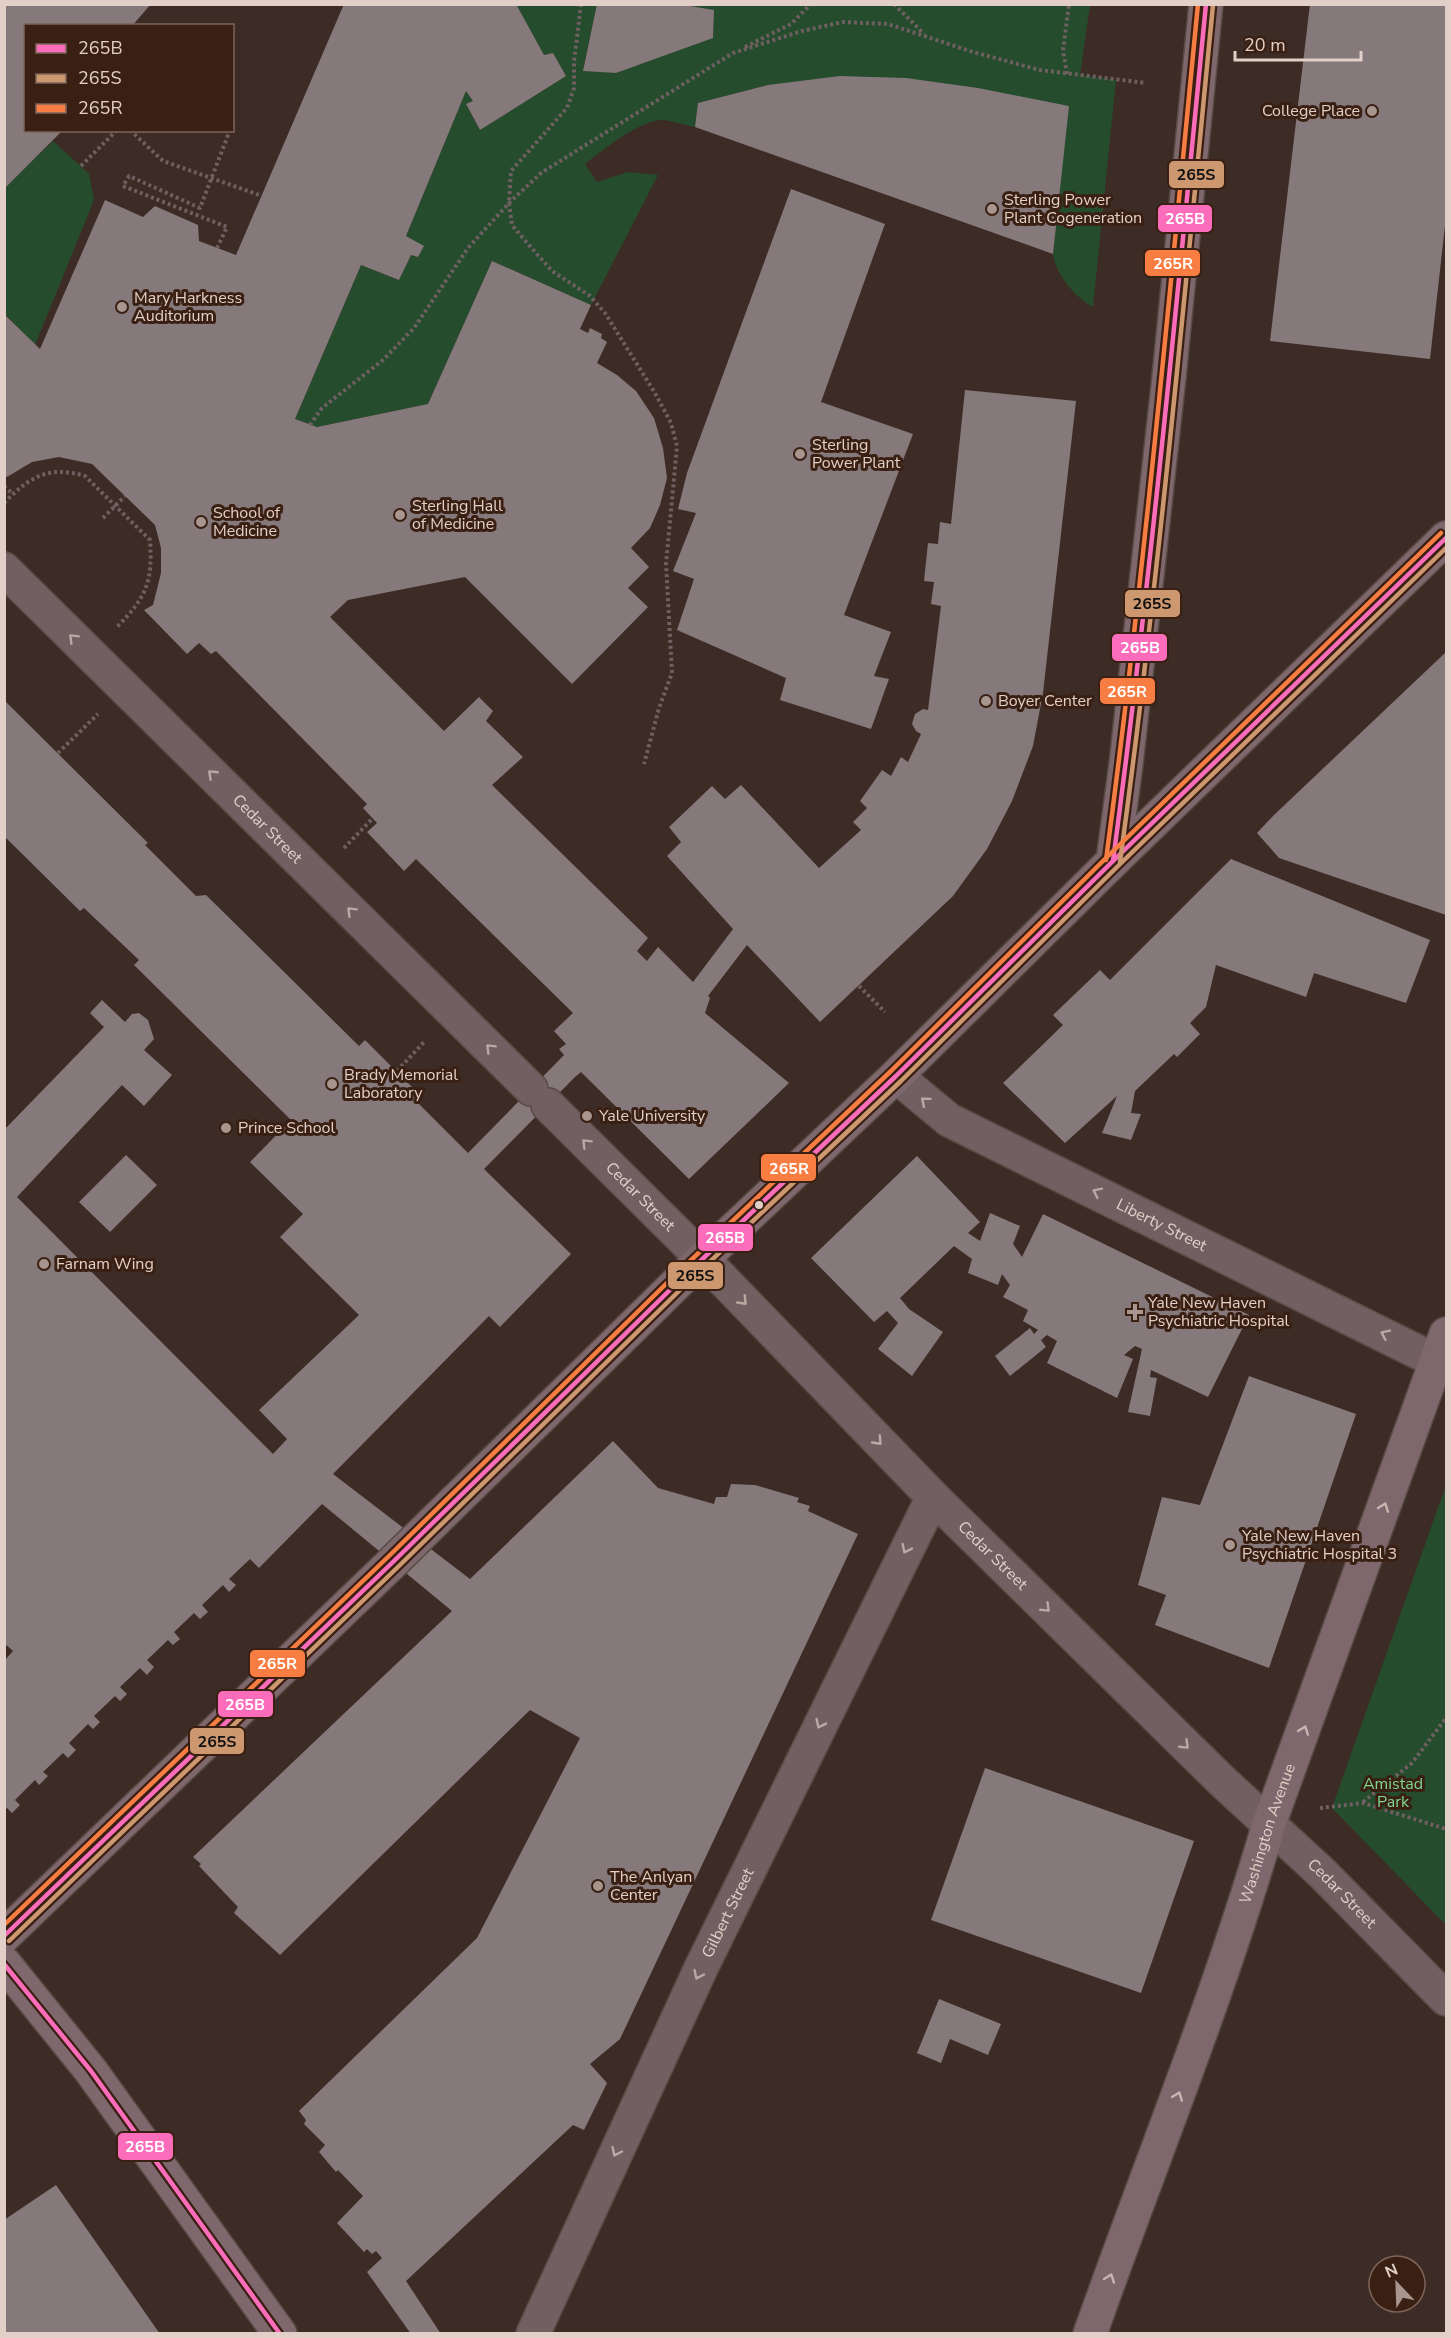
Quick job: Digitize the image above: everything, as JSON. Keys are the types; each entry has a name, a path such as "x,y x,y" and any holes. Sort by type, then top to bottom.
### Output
{"main road":[{"path":"1113,861 1168,389 1206,4"},
{"path":"4,1936 395,1560 702,1258 896,1076 1113,861 1446,538"},
{"name":"Washington Avenue","path":"1090,2334 1198,2042 1247,1901 1269,1824 1442,1348"},
{"path":"4,1963 91,2071 280,2334"}],"street":[{"name":"Cedar Street","path":"4,570 702,1258 933,1497 1322,1873 1446,1999"},
{"name":"Liberty Street","path":"896,1076 949,1120 1442,1348"},
{"name":"Gilbert Street","path":"533,2334 701,1968 933,1497"}],"path":[{"path":"581,4 574,62 574,88 567,108 511,171 509,203 512,225 528,244 552,271 590,296 605,313 656,393 671,423 677,446 666,564 672,673 658,708 644,764"},
{"path":"310,425 322,408 383,360 414,328 468,248 509,203 541,173 734,53 791,24 811,4"},
{"path":"894,4 927,36"},
{"path":"1067,74 1063,51 1069,4"},
{"path":"734,53 802,31 843,22 888,24 973,52 1040,70 1146,83"},
{"path":"81,166 115,132"},
{"path":"132,132 163,160 262,196"},
{"path":"217,248 226,227 123,186 129,176 200,208 229,132"},
{"path":"4,503 35,478 64,470 85,476 150,540 149,578 144,596 116,628"},
{"path":"4,486 13,494"},
{"path":"103,518 125,496"},
{"path":"58,753 99,714"},
{"path":"344,848 373,819"},
{"path":"859,986 885,1012"},
{"path":"397,1071 425,1041"},
{"path":"1363,1803 1412,1763 1446,1718"},
{"path":"1320,1808 1363,1803 1446,1829"}],"green space":[{"path":"516,5 597,5 583,70 616,73 713,37 714,10 678,5 1090,5 1080,75 1116,80 1093,307 1067,285 1058,270 1053,254 1068,106 768,85 698,103 695,127 663,120 643,125 601,151 585,164 597,182 628,172 658,175 591,305 492,261 428,404 317,427 295,419 361,265 399,280 411,255 418,257 423,246 406,236 466,91 473,101 466,105 480,130 566,76 553,53 544,55"},
{"path":"53,141 89,174 94,200 35,345 5,314 4,189"},
{"name":"Amistad Park","path":"1446,1485 1446,1925 1332,1808"}],"building":[{"path":"4,4 151,4 134,24 24,24 24,132 61,132 4,189"},
{"path":"344,4 516,4 544,55 553,53 566,76 480,130 466,104 473,101 466,91 406,236 424,246 418,257 411,255 399,280 361,265 295,419 317,427 428,404 492,261 591,305 580,329 588,333 590,328 602,334 601,338 607,342 597,363 617,375 636,391 654,418 663,448 667,478 660,505 650,528 631,548 649,567 628,588 648,607 572,684 465,577 348,600 330,617 444,731 479,697 493,711 486,721 523,757 492,785 648,938 637,951 647,961 658,947 693,982 733,929 667,856 681,842 669,827 712,786 725,799 741,785 819,868 861,830 853,822 867,808 860,801 882,770 891,776 901,757 908,762 921,734 912,724 915,714 923,709 928,710 941,606 931,604 934,582 924,581 928,543 938,544 940,522 951,524 965,390 1076,401 1043,693 1033,746 1012,801 987,849 953,896 820,1022 747,945 708,996 710,998 705,1013 789,1083 689,1179 581,1072 575,1077 484,1169 571,1254 500,1327 489,1316 333,1474 470,1579 613,1441 658,1488 714,1504 716,1497 727,1497 731,1484 755,1485 799,1498 797,1502 810,1506 808,1511 858,1534 620,2039 590,2064 607,2083 584,2130 573,2125 406,2281 441,2334 411,2334 367,2272 382,2258 376,2251 372,2254 367,2249 364,2252 337,2223 363,2196 338,2170 336,2172 319,2152 325,2145 304,2124 306,2120 299,2111 477,1938 580,1738 530,1710 280,1955 234,1913 238,1907 193,1857 452,1611 322,1504 259,1568 250,1559 229,1579 236,1585 229,1592 223,1585 202,1605 208,1612 200,1619 194,1613 174,1632 180,1639 173,1645 168,1640 147,1660 154,1667 147,1675 140,1668 120,1687 127,1694 120,1701 115,1696 94,1716 100,1722 93,1729 88,1724 69,1743 76,1750 68,1758 63,1753 43,1772 48,1776 39,1785 35,1780 15,1800 20,1805 12,1813 7,1808 4,1810 4,1661 13,1651 4,1643 4,1130 104,1027 90,1013 102,1000 125,1022 132,1014 139,1013 148,1020 154,1039 144,1050 172,1075 144,1106 122,1085 17,1197 273,1454 287,1439 259,1410 359,1315 280,1237 303,1214 250,1162 291,1120 134,965 139,960 84,908 80,911 4,836 4,700 148,843 145,845 196,896 206,895 359,1046 365,1040 422,1097 417,1102 468,1153 564,1055 559,1049 566,1044 554,1031 573,1013 416,859 404,871 367,832 377,823 363,808 367,804 216,651 211,654 199,643 187,654 144,610 153,605 161,573 161,548 155,525 92,464 59,457 32,462 7,477 4,474 4,314 40,349 105,200 143,217 155,206 198,225 199,241 236,255"},
{"path":"597,4 678,4 714,10 713,38 616,73 583,71"},
{"name":"College Place","path":"1310,4 1446,4 1446,217 1430,359 1270,341"},
{"name":"Sterling Power Plant Cogeneration","path":"840,76 906,78 978,88 1069,106 1053,254 695,127 698,103 768,85"},
{"name":"Sterling Power Plant","path":"791,189 885,224 821,402 913,434 844,615 891,632 874,676 889,679 871,729 780,700 786,678 677,630 694,579 673,571 696,513 678,509 687,473"},
{"path":"1446,652 1446,915 1279,858 1257,833"},
{"path":"1231,859 1430,940 1406,1003 1314,973 1306,997 1216,965 1206,1007 1190,1023 1200,1034 1177,1057 1174,1054 1135,1091 1131,1113 1141,1114 1131,1140 1102,1133 1117,1096 1065,1143 1003,1083 1063,1025 1053,1015 1100,970 1110,980"},
{"path":"126,1155 157,1185 110,1232 79,1202"},
{"name":"Yale New Haven Psychiatric Hospital","path":"917,1156 980,1222 968,1233 980,1241 990,1213 1020,1226 1013,1244 1022,1257 1043,1214 1249,1315 1208,1397 1151,1370 1150,1377 1157,1378 1150,1416 1128,1412 1142,1349 1135,1346 1124,1355 1133,1359 1117,1398 1047,1363 1057,1341 1047,1335 1041,1340 1046,1347 1010,1376 995,1356 1030,1328 1034,1334 1038,1330 1023,1321 1028,1310 1003,1297 1010,1285 1002,1274 998,1285 968,1273 972,1259 954,1246 900,1298 909,1309 943,1332 912,1376 878,1349 898,1323 887,1311 874,1322 811,1258"},
{"name":"Yale New Haven Psychiatric Hospital 3","path":"1249,1376 1356,1414 1269,1668 1155,1625 1166,1595 1138,1585 1162,1497 1200,1505"},
{"path":"985,1768 1194,1841 1141,1993 931,1920"},
{"path":"939,1999 1001,2024 988,2055 950,2039 941,2063 917,2053"},
{"path":"56,2185 160,2334 4,2334 4,2220"}],"transit line":[{"name":"265R","path":"1106,860 1144,540 1198,4"},
{"name":"265B","path":"1113,861 1152,540 1206,4"},
{"name":"265S","path":"1120,862 1159,541 1213,5"},
{"name":"265R","path":"4,1925 390,1555 671,1279 891,1071 1108,856 1441,533"},
{"name":"265B","path":"4,1936 395,1560 676,1284 896,1076 1113,861 1446,538"},
{"name":"265S","path":"9,1941 400,1565 681,1289 901,1081 1118,866 1446,548"},
{"name":"265B","path":"4,1964 91,2071 280,2334"}],"place":[{"name":"College Place","path":"1372,111"},
{"name":"Sterling Power Plant Cogeneration","path":"992,209"},
{"name":"Mary Harkness Auditorium","path":"122,307"},
{"name":"Sterling Power Plant","path":"800,454"},
{"name":"Sterling Hall of Medicine","path":"400,515"},
{"name":"School of Medicine","path":"201,522"},
{"name":"Boyer Center","path":"986,701"},
{"name":"Brady Memorial Laboratory","path":"332,1084"},
{"name":"Yale University","path":"587,1116"},
{"name":"Prince School","path":"226,1128"},
{"name":"Farnam Wing","path":"44,1264"},
{"name":"Yale New Haven Psychiatric Hospital","path":"1135,1312"},
{"name":"Yale New Haven Psychiatric Hospital 3","path":"1230,1545"},
{"name":"The Anlyan Center","path":"598,1886"}]}
